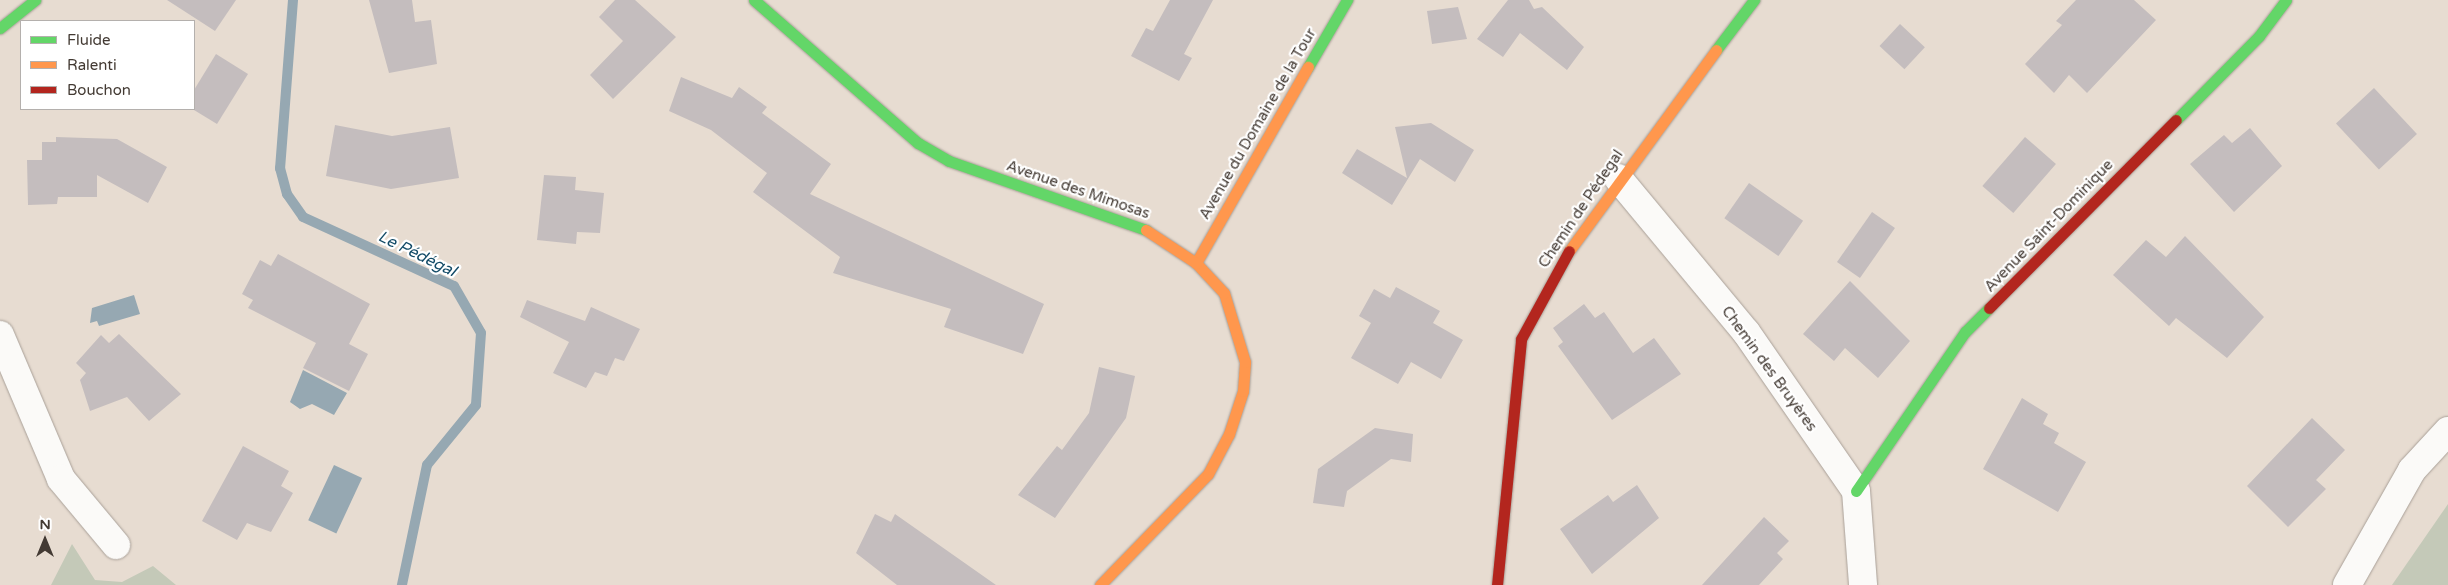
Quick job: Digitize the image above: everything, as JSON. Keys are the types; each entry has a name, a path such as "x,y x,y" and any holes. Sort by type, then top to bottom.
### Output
{"street":[{"path":"0,28 35,0"},
{"name":"Avenue des Mimosas","path":"754,0 918,143 949,161 1155,233 1196,263 1224,293 1237,327 1245,362 1242,391 1230,434 1208,474 1100,585"},
{"name":"Avenue du Domaine de la Tour","path":"1196,263 1347,0"},
{"name":"Chemin de Pédegal","path":"1496,585 1521,340 1559,264 1618,178 1754,0"},
{"name":"Avenue Saint-Dominique","path":"1856,491 1965,332 2258,36 2286,0"},
{"name":"Chemin des Bruyères","path":"1618,178 1746,332 1856,491"},
{"path":"3,350 62,479 116,545"},
{"path":"2347,585 2412,470 2448,431"},
{"path":"1856,491 1863,585"},
{"path":"1130,576 1136,549"}],"green space":[{"path":"2448,504 2448,585 2392,585"},
{"path":"72,544 95,580 122,582 153,566 176,585 51,585"}],"water":[{"path":"134,295 140,314 99,326 97,321 90,323 92,308"},
{"path":"303,370 347,393 334,415 312,404 300,409 290,402"},
{"path":"334,465 362,478 336,533 308,520"}],"building":[{"path":"167,0 236,0 215,31"},
{"path":"369,0 412,0 415,22 431,20 437,64 389,73"},
{"path":"615,0 635,0 676,37 613,99 590,75 623,41 599,17"},
{"path":"1170,0 1213,0 1184,54 1192,58 1179,81 1131,56 1146,28 1153,31"},
{"path":"1508,0 1529,0 1534,9 1542,7 1584,47 1567,70 1520,33 1503,57 1477,39"},
{"path":"2076,0 2134,0 2156,20 2087,93 2069,75 2054,93 2025,64 2062,25 2056,21"},
{"path":"1458,7 1467,39 1432,44 1427,11"},
{"path":"1900,24 1925,47 1904,69 1880,46"},
{"path":"216,54 248,74 217,124 194,110 195,88"},
{"path":"681,77 732,98 739,87 767,107 762,113 831,164 810,194 1044,304 1023,354 944,327 951,309 833,273 840,257 753,192 767,173 711,130 669,111"},
{"path":"2374,88 2417,134 2379,170 2336,123"},
{"path":"1431,123 1474,150 1455,182 1420,159 1392,205 1342,173 1357,149 1407,178 1395,127"},
{"path":"335,125 392,136 450,127 459,178 391,189 326,176"},
{"path":"2250,128 2282,166 2234,212 2190,164 2224,135 2232,143"},
{"path":"56,137 117,139 167,167 148,203 97,175 97,197 58,197 57,204 28,205 27,160 42,160 42,142 56,142"},
{"path":"2025,137 2056,164 2013,213 1982,186"},
{"path":"544,175 576,177 575,190 604,193 600,233 577,232 576,244 537,240"},
{"path":"1749,183 1803,221 1778,256 1724,218"},
{"path":"1872,212 1895,228 1860,278 1837,262"},
{"path":"2185,236 2264,317 2227,358 2176,318 2169,326 2113,275 2146,240 2166,257"},
{"path":"278,254 370,304 349,344 368,354 349,391 303,368 316,343 248,308 253,300 242,294 260,260 271,266"},
{"path":"1850,281 1910,341 1878,378 1845,348 1834,361 1803,334"},
{"path":"1396,287 1440,311 1433,323 1463,340 1441,379 1411,362 1398,384 1351,358 1371,323 1359,316 1374,289 1390,298"},
{"path":"527,300 585,321 591,307 640,329 624,361 615,358 607,376 595,372 586,388 553,373 569,342 520,317"},
{"path":"1584,304 1595,318 1604,312 1633,353 1654,338 1681,374 1612,420 1558,346 1563,342 1553,328"},
{"path":"119,334 181,394 149,421 127,397 90,411 80,380 86,373 76,363 101,335 109,343"},
{"path":"1099,367 1135,376 1126,418 1055,518 1018,495 1057,446 1062,450 1089,413"},
{"path":"2022,398 2048,414 2043,424 2059,433 2054,443 2086,462 2058,512 1983,469"},
{"path":"2312,418 2345,450 2316,480 2326,489 2288,527 2247,486"},
{"path":"1375,428 1413,434 1411,462 1391,459 1347,491 1344,507 1313,503 1318,469"},
{"path":"243,446 289,471 281,486 293,493 271,532 247,523 237,540 202,521"},
{"path":"1637,485 1659,518 1592,574 1560,529 1608,495 1613,502"},
{"path":"875,514 891,522 895,514 996,585 897,585 856,553"},
{"path":"1764,517 1789,541 1777,553 1783,559 1759,585 1702,585"}],"waterway":[{"name":"Le Pédégal","path":"293,0 280,168 287,194 303,217 454,286 481,333 476,405 427,465 402,585"}],"traffic: fast":[{"path":"0,28 35,0"},
{"path":"754,0 918,143 949,161 1146,230"},
{"path":"1308,67 1347,0"},
{"path":"1716,50 1754,0"},
{"path":"2176,120 2259,36 2286,0"},
{"path":"1856,491 1965,332 1989,308"}],"traffic: slow":[{"path":"1569,251 1716,50"},
{"path":"1196,263 1308,67"},
{"path":"1100,585 1208,474 1229,434 1243,391 1245,362 1224,293 1196,263 1146,230"}],"traffic: jam":[{"path":"1989,308 2176,120"},
{"path":"1497,585 1521,339 1569,251"}]}
